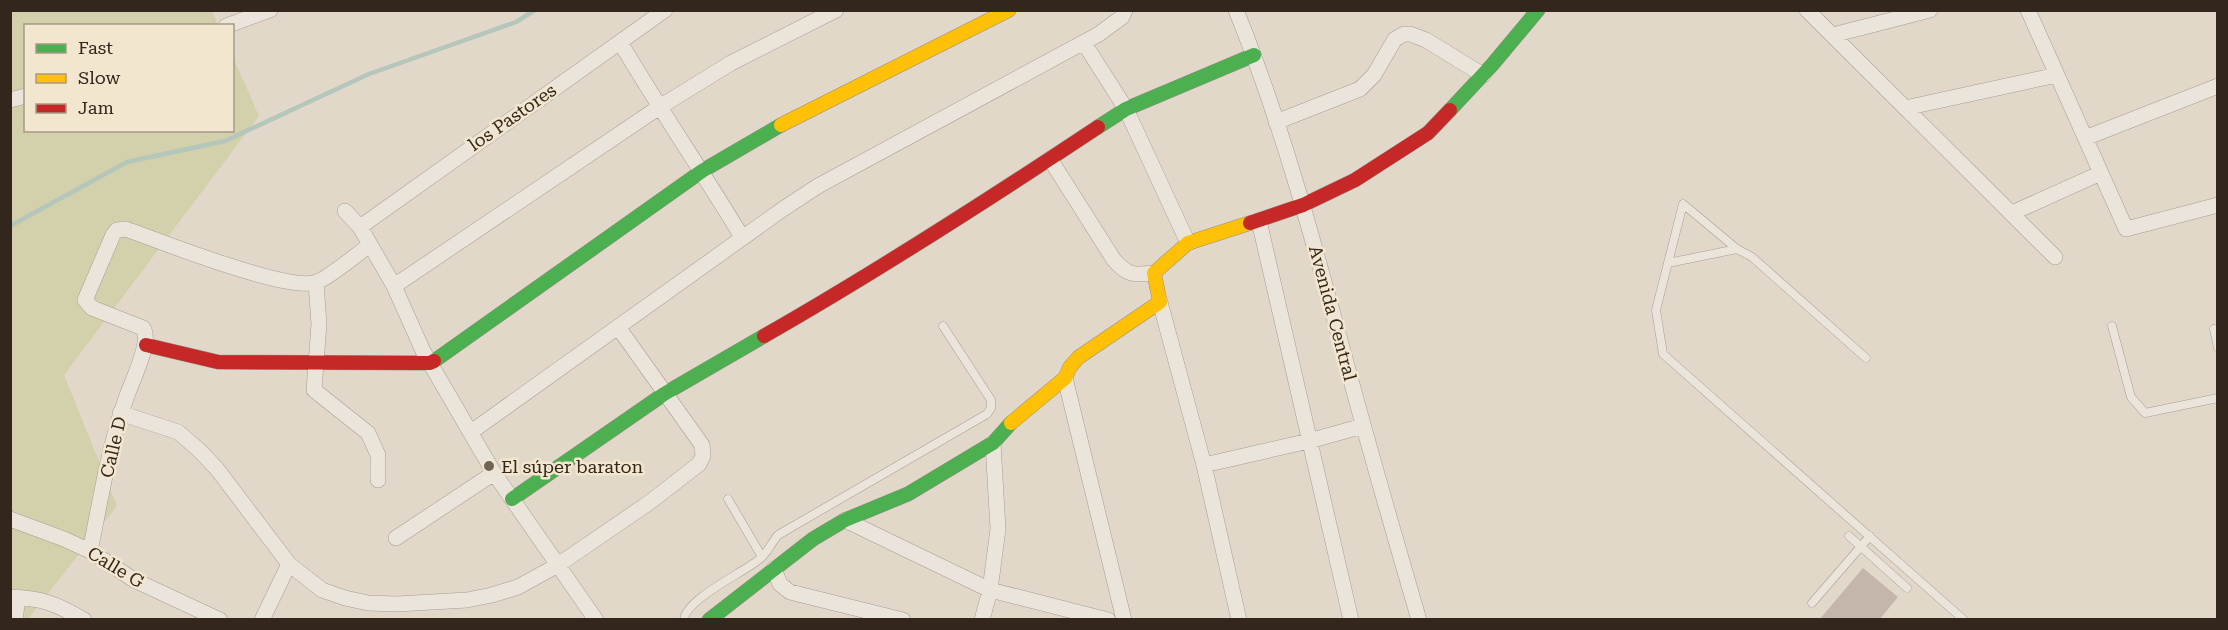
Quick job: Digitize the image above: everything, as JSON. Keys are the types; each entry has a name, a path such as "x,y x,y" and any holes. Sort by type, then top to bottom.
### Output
{"street":[{"path":"232,24 270,10"},
{"name":"los Pastores","path":"360,226 665,10"},
{"path":"394,286 658,108 731,63 836,10"},
{"path":"370,245 316,283 293,283 240,270 126,229 117,230 86,300 92,308 143,328 146,332 146,345 218,362 430,363 702,171 744,145 840,94 1009,10"},
{"path":"471,432 742,237 818,186 1084,43 1122,17 1125,10"},
{"name":"Avenida Central","path":"1236,10 1254,55 1303,205 1363,426 1419,619"},
{"path":"1050,159 1114,260 1123,270 1133,275 1154,273 1188,243 1303,205 1355,180 1428,133 1483,75 1538,10"},
{"path":"1807,10 2055,256"},
{"path":"1833,35 1930,10"},
{"path":"2028,10 2126,229 2217,205"},
{"path":"1276,122 1360,89 1374,75 1395,39 1404,34 1426,40 1483,75"},
{"path":"620,42 658,108 702,171 742,237"},
{"path":"1084,43 1126,109 1188,243"},
{"path":"512,499 664,394 846,289 1126,109 1254,55"},
{"path":"1905,108 2057,75"},
{"path":"2085,138 2217,86"},
{"path":"2012,213 2101,173"},
{"path":"345,212 360,226 394,286 430,363 494,473 596,620"},
{"path":"1259,221 1351,620"},
{"path":"1154,273 1204,465 1239,620"},
{"path":"316,283 319,324 314,390 368,433 378,454 378,480"},
{"path":"710,620 813,538 844,520 908,494 993,443 1006,427 1065,378 1070,366 1079,357 1160,302"},
{"path":"120,413 178,432 199,450 248,508 289,564 322,591 368,603 397,604 467,600 492,596 518,587 558,565 650,502 699,464 703,456 702,445 618,327"},
{"name":"Calle D","path":"90,551 120,413 146,345"},
{"path":"1065,378 1124,620"},
{"path":"1204,465 1363,426"},
{"path":"982,620 990,590 998,529 993,443"},
{"path":"396,537 494,473"},
{"name":"Calle G","path":"10,519 90,551 134,580 220,620"},
{"path":"844,520 990,590 1108,620"},
{"path":"262,620 289,564"},
{"path":"774,569 780,584 790,592 903,620"},
{"path":"15,620 14,597 56,604 84,620"},
{"path":"1413,620 1419,619"}],"lane":[{"path":"1866,358 1752,257 1737,249 1683,204 1656,310 1663,354 1964,620"},
{"path":"1668,263 1737,249"},
{"path":"684,620 684,615 694,603 762,558 778,535 987,414 991,400 943,326"},
{"path":"2112,326 2131,398 2145,413 2217,398"},
{"path":"2214,328 2217,348"},
{"path":"728,499 762,558"},
{"path":"1849,536 1907,588"},
{"path":"1812,603 1870,536"}],"shaded area":[{"path":"10,11 212,11 218,24 24,24 24,132 234,132 234,59 259,116 64,375 117,506 27,620 10,619"}],"building":[{"path":"1863,568 1898,597 1879,620 1819,620"}],"waterway":[{"path":"10,226 127,162 225,141 369,74 516,22 535,10"}],"traffic: fast":[{"path":"1450,110 1492,65 1538,10"},
{"path":"1098,127 1126,109 1254,55"},
{"path":"434,361 702,171 781,125"},
{"path":"512,499 664,394 764,336"},
{"path":"709,620 813,539 845,520 908,494 993,443 1011,423"}],"traffic: slow":[{"path":"781,125 1009,10"},
{"path":"1011,423 1065,378 1070,367 1079,357 1160,302 1154,273 1188,243 1250,223"}],"traffic: jam":[{"path":"1250,223 1303,205 1355,180 1428,133 1450,110"},
{"path":"764,336 933,234 1098,127"},
{"path":"146,345 218,362 430,363 434,361"}],"place":[{"name":"El súper baraton","path":"489,466"}]}
